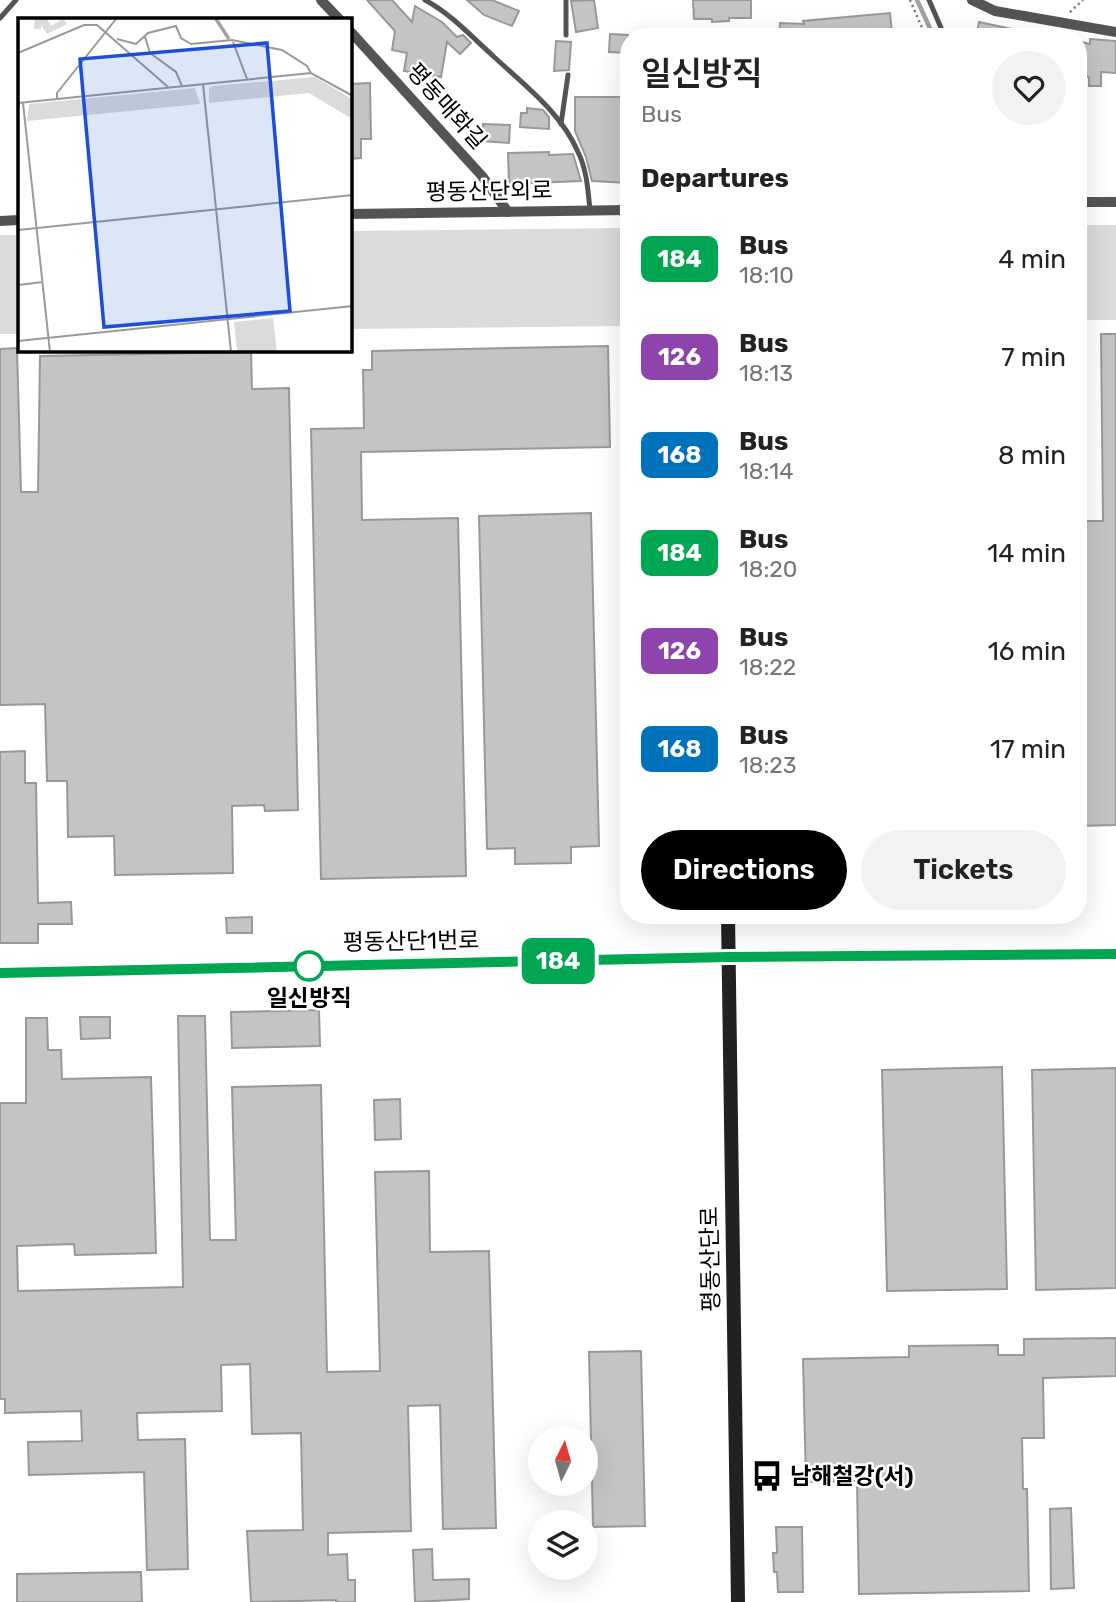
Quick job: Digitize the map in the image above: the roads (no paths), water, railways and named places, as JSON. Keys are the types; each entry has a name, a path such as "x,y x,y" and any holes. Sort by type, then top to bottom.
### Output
{"street":[{"path":"321,0 338,18"},
{"path":"972,0 995,11 1116,32"},
{"name":"평동매화길","path":"352,33 482,176 508,212"},
{"path":"1087,202 1116,202"},
{"name":"평동산단외로","path":"352,215 620,210"},
{"path":"0,220 18,220"},
{"name":"평동산단로","path":"728,924 738,1602"},
{"name":"평동산단1번로","path":"0,973 729,957 1116,954"}],"lane":[{"path":"0,18 16,0"},
{"path":"425,0 433,2 465,29 548,107 578,152 585,171 590,211"},
{"path":"566,0 566,35"},
{"path":"929,0 941,28"},
{"path":"561,124 568,75"}],"waterway":[{"path":"917,0 930,28"}],"place":[{"name":"일신방직","path":"309,966"},
{"name":"남해철강(서)","path":"767,1476"}]}
